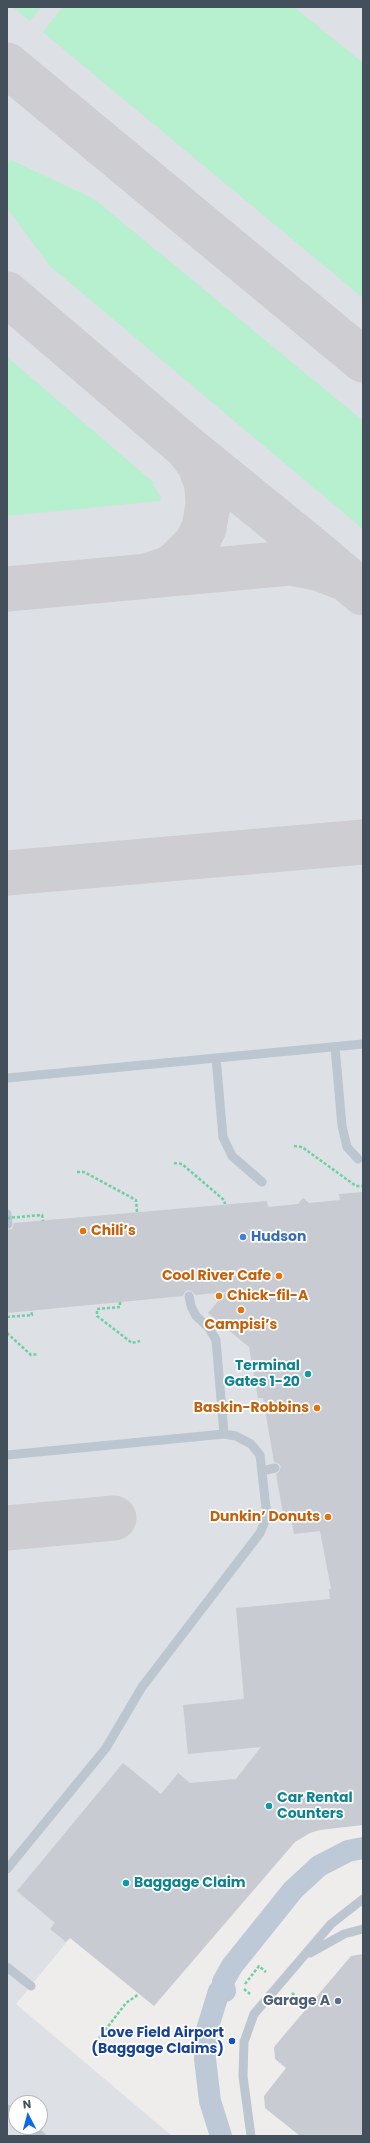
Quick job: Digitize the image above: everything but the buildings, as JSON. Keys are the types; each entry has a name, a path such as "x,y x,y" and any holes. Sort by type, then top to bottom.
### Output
{"main road":[{"path":"221,2136 210,2101 205,2059 207,2030 219,1991 224,1991 223,1982 232,1966 293,1890 319,1866 348,1851 363,1848"}],"lane":[{"path":"7,1078 363,1044"},
{"path":"335,1047 342,1126 347,1147 358,1159"},
{"path":"216,1058 223,1137 232,1156 262,1182"},
{"path":"7,1214 8,1221"},
{"path":"189,1296 191,1306 196,1316 209,1328 216,1340 224,1434"},
{"path":"7,1455 224,1434 236,1436 251,1444 260,1455 267,1516 260,1534 142,1687 106,1748 7,1870"},
{"path":"262,1471 275,1468"},
{"path":"252,2136 243,2076 244,2042 254,2014 331,1924 363,1900"},
{"path":"304,1956 344,1934 363,1929"},
{"path":"7,1967 31,1986"}],"path":[{"path":"294,1146 302,1147 356,1186 363,1186"},
{"path":"174,1163 182,1164 224,1200 225,1204"},
{"path":"77,1172 84,1172 136,1200 137,1212"},
{"path":"8,1221 42,1215 42,1221"},
{"path":"120,1302 120,1307 97,1309 97,1316 132,1342 140,1342"},
{"path":"7,1317 32,1315 31,1310"},
{"path":"7,1333 31,1355 38,1354"},
{"path":"250,1994 242,1988 259,1966 266,1972"},
{"path":"292,1993 308,2006"},
{"path":"96,2042 126,2003 139,1994"}],"shaded area":[{"path":"7,7 363,7 363,1783 146,1971 132,1988 70,1938 16,2004 172,2136 7,2136"}],"green space":[{"path":"13,7 41,7 30,21"},
{"path":"63,7 294,7 363,63 363,298 43,32"},
{"path":"11,160 94,199 363,421 363,529 50,266 7,208 7,166"},
{"path":"7,357 154,483 153,485 161,497 160,501 7,516"}],"taxiway":[{"path":"7,65 363,360"},
{"path":"7,294 185,446 319,555 363,593"},
{"path":"149,575 168,569 177,563 196,544 204,528 208,505 207,485 200,465 188,449"},
{"path":"7,589 290,563 321,569 341,577"},
{"path":"7,873 363,842"},
{"path":"7,1528 114,1518"}],"place":[{"name":"Chili’s","path":"83,1231"},
{"name":"Hudson","path":"243,1237"},
{"name":"Cool River Cafe","path":"279,1276"},
{"name":"Chick-fil-A","path":"219,1296"},
{"name":"Campisi’s","path":"241,1310"},
{"name":"Terminal Gates 1-20","path":"308,1374"},
{"name":"Baskin-Robbins","path":"317,1408"},
{"name":"Dunkin’ Donuts","path":"328,1517"},
{"name":"Car Rental Counters","path":"269,1806"},
{"name":"Baggage Claim","path":"126,1883"},
{"name":"Garage A","path":"338,2001"},
{"name":"Love Field Airport (Baggage Claims)","path":"232,2041"}]}
